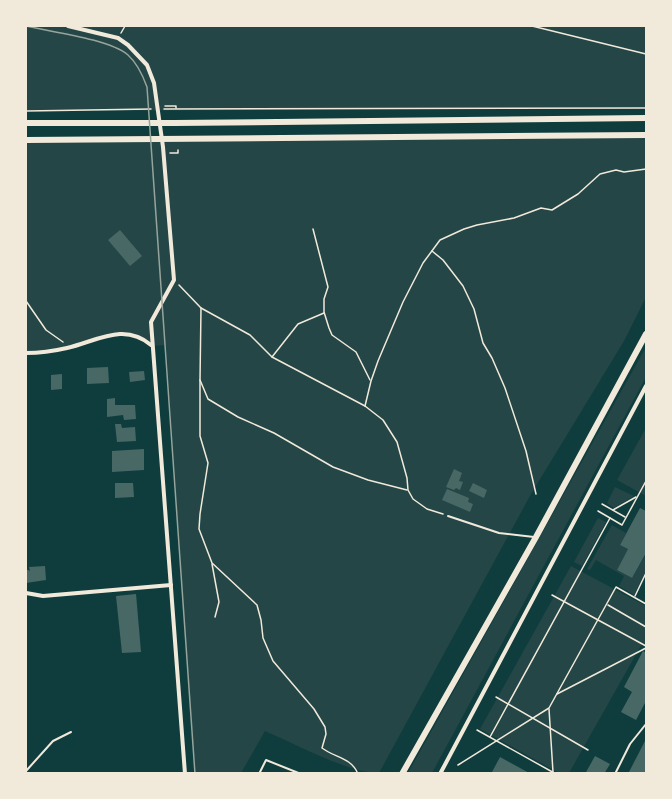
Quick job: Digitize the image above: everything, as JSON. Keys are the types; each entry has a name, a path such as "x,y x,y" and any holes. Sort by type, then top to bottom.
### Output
{"main road":[{"path":"26,123 646,118"},
{"path":"26,140 646,135"},
{"path":"402,774 536,537 646,334"}],"street":[{"path":"68,26 118,38 147,65 154,84 163,147 174,280 150,322 185,774"},
{"path":"26,353 68,348 113,335 127,334 138,335 152,346"},
{"path":"440,774 646,386"},
{"path":"26,593 43,596 171,585"}],"lane":[{"path":"448,516 499,533 536,537"},
{"path":"615,774 630,744 646,724"},
{"path":"26,771 53,741 70,732"},
{"path":"259,774 266,760 301,774"}],"path":[{"path":"532,26 646,54"},
{"path":"166,106 176,106 175,109"},
{"path":"162,109 646,108"},
{"path":"26,111 150,109"},
{"path":"170,153 178,153 178,150"},
{"path":"365,406 370,381 403,302 423,263 440,240 464,229 514,218 541,208 552,210 578,194 600,174 616,170 624,172 646,169"},
{"path":"313,229 328,287 324,299 324,312 332,335 356,352 370,381"},
{"path":"432,251 463,286 474,309 483,343 505,388 526,451 536,494"},
{"path":"174,280 201,308 250,335 272,357 365,406 383,420 397,442 408,490 413,499 427,509 448,516"},
{"path":"26,301 46,330 62,341 78,344"},
{"path":"201,308 200,436 208,464 199,529 212,563 219,602 215,617"},
{"path":"272,357 298,324 324,312"},
{"path":"200,381 208,399 333,467 368,480 408,490"},
{"path":"598,511 622,525 646,481"},
{"path":"614,510 639,495"},
{"path":"602,504 626,517"},
{"path":"490,737 610,518"},
{"path":"212,563 220,573 257,605 263,638 273,660 309,703 325,727 326,734 322,741 322,748 331,755 346,759 355,766 358,774"},
{"path":"634,597 646,573"},
{"path":"555,773 549,708 556,695 616,587 646,604"},
{"path":"552,595 646,647"},
{"path":"607,604 646,627"},
{"path":"556,695 646,647"},
{"path":"496,697 588,750"},
{"path":"458,765 549,708"},
{"path":"477,730 555,773"}],"shaded area":[{"path":"26,26 646,26 646,108 26,111"},
{"path":"646,135 646,297 624,341 531,494 379,773 367,772 338,763 265,731 241,773 195,773 166,345 152,346 132,336 122,335 63,349 26,353 26,140"},
{"path":"646,347 646,377 432,773 408,773"},
{"path":"646,428 646,496 617,480"},
{"path":"615,487 634,496 614,508 607,503"},
{"path":"598,518 606,522 582,566 574,562"},
{"path":"612,525 626,533 620,545 628,549 617,570 632,578 646,557 646,571 634,595 619,586 624,576 596,560 590,570 587,569"},
{"path":"571,566 646,606 646,644 643,642 569,773 559,773 480,729"}],"building":[{"path":"120,230 142,256 130,266 108,240"},
{"path":"108,367 109,383 87,384 87,368"},
{"path":"144,371 145,380 130,382 129,372"},
{"path":"62,374 62,389 51,390 51,375"},
{"path":"115,398 115,405 135,405 136,419 124,420 123,415 107,417 107,399"},
{"path":"115,424 121,424 122,428 135,427 136,441 117,442"},
{"path":"144,449 144,470 112,472 112,451"},
{"path":"454,469 462,473 459,481 463,482 460,490 446,487"},
{"path":"115,483 133,483 134,497 115,498"},
{"path":"473,483 487,490 484,498 469,491"},
{"path":"447,489 469,498 468,502 473,504 470,512 442,500"},
{"path":"640,508 646,511 646,553 632,578 617,570 628,549 620,545"},
{"path":"45,566 46,580 26,583 26,569 30,571 29,567"},
{"path":"136,594 141,652 122,653 116,596"},
{"path":"643,651 646,653 646,701 636,720 621,712 632,692 624,687"},
{"path":"646,739 646,774 633,774 629,772"},
{"path":"595,756 610,764 604,774 585,774"},
{"path":"500,757 531,774 491,774"}],"tram line":[{"path":"26,26 94,40 119,49 134,62 147,87 195,774"}]}
